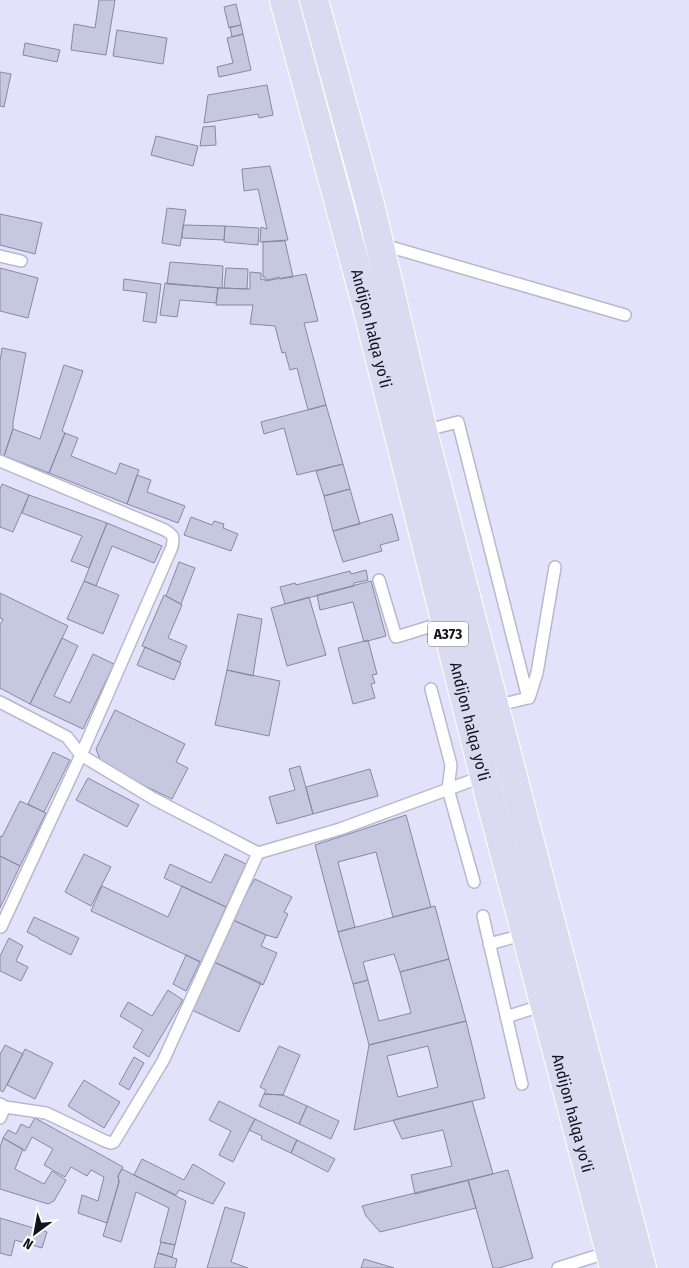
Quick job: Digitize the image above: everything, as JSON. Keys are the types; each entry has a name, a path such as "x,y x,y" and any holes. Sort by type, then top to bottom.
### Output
{"highway":[{"name":"Andijon halqa yo‘li","path":"284,0 366,304 484,776 612,1260"},
{"name":"Andijon halqa yo‘li","path":"314,0 368,198 424,431 642,1268"}],"lane":[{"path":"379,244 625,315"},
{"path":"0,256 21,261"},
{"path":"424,431 458,422 528,698"},
{"path":"0,461 165,530 174,539 81,755 1,927"},
{"path":"528,698 537,673 555,568"},
{"path":"379,580 396,637 445,622"},
{"path":"431,689 452,765 448,789 474,882"},
{"path":"495,706 528,698"},
{"path":"0,702 67,737 81,755 154,798 258,853 340,828 484,776"},
{"path":"0,1118 3,1105 46,1113 105,1142 114,1142 162,1061 258,853"},
{"path":"483,916 522,1084"},
{"path":"490,944 526,934"},
{"path":"506,1017 544,1005"},
{"path":"558,1268 612,1260"}],"building":[{"path":"99,0 115,0 106,55 71,50 74,24 95,28"},
{"path":"236,4 241,25 229,28 224,7"},
{"path":"241,25 243,34 232,37 230,27"},
{"path":"117,30 167,38 163,64 113,56"},
{"path":"243,34 251,70 219,77 217,67 233,63 227,38"},
{"path":"25,43 60,50 57,62 23,55"},
{"path":"0,72 11,74 4,107 0,106"},
{"path":"267,85 273,115 259,118 258,114 204,123 208,95"},
{"path":"215,126 216,145 200,146 203,127"},
{"path":"156,136 198,146 193,166 151,155"},
{"path":"270,166 288,240 260,242 261,227 267,229 258,189 244,191 242,169"},
{"path":"167,208 186,210 180,246 162,243"},
{"path":"0,214 42,223 35,254 0,245"},
{"path":"183,225 225,226 224,240 182,238"},
{"path":"225,226 259,228 258,245 224,242"},
{"path":"285,241 293,277 280,279 279,277 267,280 263,277 263,242"},
{"path":"170,262 223,266 222,288 167,284"},
{"path":"0,268 38,278 28,318 0,311"},
{"path":"226,268 248,269 247,289 224,288"},
{"path":"250,272 261,273 261,280 265,279 265,281 306,274 318,321 304,323 326,405 308,410 297,368 290,370 285,352 282,353 275,326 250,324 253,305 216,305 218,288 250,289"},
{"path":"124,279 161,284 156,323 143,321 147,293 123,290"},
{"path":"165,283 218,288 216,303 180,300 177,317 160,315"},
{"path":"2,348 26,353 13,429 4,456 0,455 0,361"},
{"path":"64,365 83,371 62,431 65,433 49,473 4,456 13,429 40,439"},
{"path":"326,405 343,464 297,475 284,428 264,434 261,422"},
{"path":"65,433 78,438 71,456 116,474 120,463 139,470 127,504 49,473"},
{"path":"343,464 350,489 324,496 316,471"},
{"path":"137,475 151,480 147,492 185,506 178,523 127,504"},
{"path":"2,484 29,495 13,532 0,527 0,489"},
{"path":"350,489 360,524 333,531 324,496"},
{"path":"29,495 107,523 89,568 71,561 82,536 22,513"},
{"path":"392,514 399,540 380,545 382,551 343,562 333,531"},
{"path":"191,517 212,525 214,521 224,524 223,528 238,534 231,551 184,535"},
{"path":"107,523 162,546 154,563 112,546 96,586 84,581"},
{"path":"179,562 195,568 181,604 166,596"},
{"path":"366,570 368,580 354,583 354,586 285,604 280,587 295,583 296,585 350,571 351,574"},
{"path":"84,581 119,595 103,634 67,619"},
{"path":"371,581 386,636 364,642 353,602 320,610 317,595"},
{"path":"0,593 68,626 30,704 0,688 0,625 3,619 0,618"},
{"path":"164,595 182,605 168,638 187,646 180,662 142,646"},
{"path":"309,597 326,655 287,666 271,608"},
{"path":"238,614 262,619 253,676 227,670"},
{"path":"62,638 78,646 54,696 70,703 93,654 114,664 83,729 30,704"},
{"path":"368,640 377,674 372,675 375,683 371,684 375,698 353,704 338,648"},
{"path":"145,647 181,663 174,680 137,665"},
{"path":"227,670 280,681 269,736 215,725"},
{"path":"115,710 185,744 176,762 188,768 172,799 102,765 96,749"},
{"path":"53,752 70,760 44,812 28,804"},
{"path":"300,766 313,814 277,824 269,797 295,790 289,769"},
{"path":"370,769 378,796 313,814 306,787"},
{"path":"88,778 139,805 127,827 76,800"},
{"path":"20,801 46,813 20,866 0,856 0,836 2,837"},
{"path":"406,815 431,907 393,917 376,852 338,862 355,927 338,932 315,845"},
{"path":"84,854 111,867 91,906 65,892"},
{"path":"225,854 246,864 226,907 164,878 170,864 211,883"},
{"path":"0,856 20,866 0,908"},
{"path":"255,879 292,897 284,912 288,914 277,938 233,920"},
{"path":"102,886 168,917 182,886 226,907 201,962 91,911"},
{"path":"435,906 449,959 400,972 394,954 363,962 368,980 353,984 338,932"},
{"path":"34,917 79,938 71,955 27,932"},
{"path":"233,920 266,935 261,946 277,953 263,985 214,962"},
{"path":"9,938 23,946 16,961 28,967 21,981 0,971 0,956"},
{"path":"186,955 200,962 186,991 173,984"},
{"path":"449,959 466,1021 369,1045 353,984 368,980 379,1021 411,1013 400,972"},
{"path":"214,962 261,983 239,1032 192,1010"},
{"path":"168,990 183,1000 149,1057 133,1047 143,1030 120,1016 128,1002 152,1016"},
{"path":"466,1021 485,1098 354,1130 369,1045","holes":["428,1046 438,1087 398,1097 387,1056"]},
{"path":"5,1045 23,1054 3,1092 0,1090 0,1053"},
{"path":"279,1046 300,1055 283,1095 264,1094 266,1090 260,1087"},
{"path":"25,1049 53,1063 35,1099 7,1085"},
{"path":"134,1057 144,1063 129,1090 119,1084"},
{"path":"84,1080 120,1102 104,1128 68,1106"},
{"path":"264,1094 283,1095 307,1106 299,1124 259,1106"},
{"path":"219,1101 255,1119 233,1162 219,1155 231,1131 209,1120"},
{"path":"472,1101 493,1174 415,1194 411,1175 452,1166 443,1130 402,1139 393,1120"},
{"path":"307,1106 339,1121 331,1139 299,1124"},
{"path":"35,1118 123,1167 118,1176 119,1182 107,1223 78,1213 82,1195 98,1201 104,1177 91,1170 87,1176 71,1167 65,1177 44,1165 53,1149 32,1137 25,1151 3,1138 8,1130 16,1134 21,1124 29,1128"},
{"path":"255,1119 297,1140 291,1153 261,1139 262,1136 249,1130"},
{"path":"3,1138 23,1149 15,1169 44,1184 52,1171 66,1180 54,1201 48,1204 0,1189 0,1147"},
{"path":"297,1140 335,1159 328,1172 291,1153"},
{"path":"142,1159 184,1180 193,1164 225,1183 213,1204 179,1190 176,1195 134,1175"},
{"path":"122,1169 186,1201 175,1245 160,1242 169,1208 136,1192 121,1242 103,1236 119,1182 118,1176"},
{"path":"508,1170 533,1258 493,1268 468,1180"},
{"path":"468,1180 476,1208 380,1232 366,1216 362,1206"},
{"path":"225,1207 245,1213 231,1262 248,1268 207,1268"},
{"path":"0,1218 47,1232 42,1248 15,1240 11,1256 0,1253"},
{"path":"161,1242 175,1245 172,1257 158,1253"},
{"path":"158,1253 177,1259 175,1268 154,1268"},
{"path":"364,1259 394,1268 361,1268"}]}
